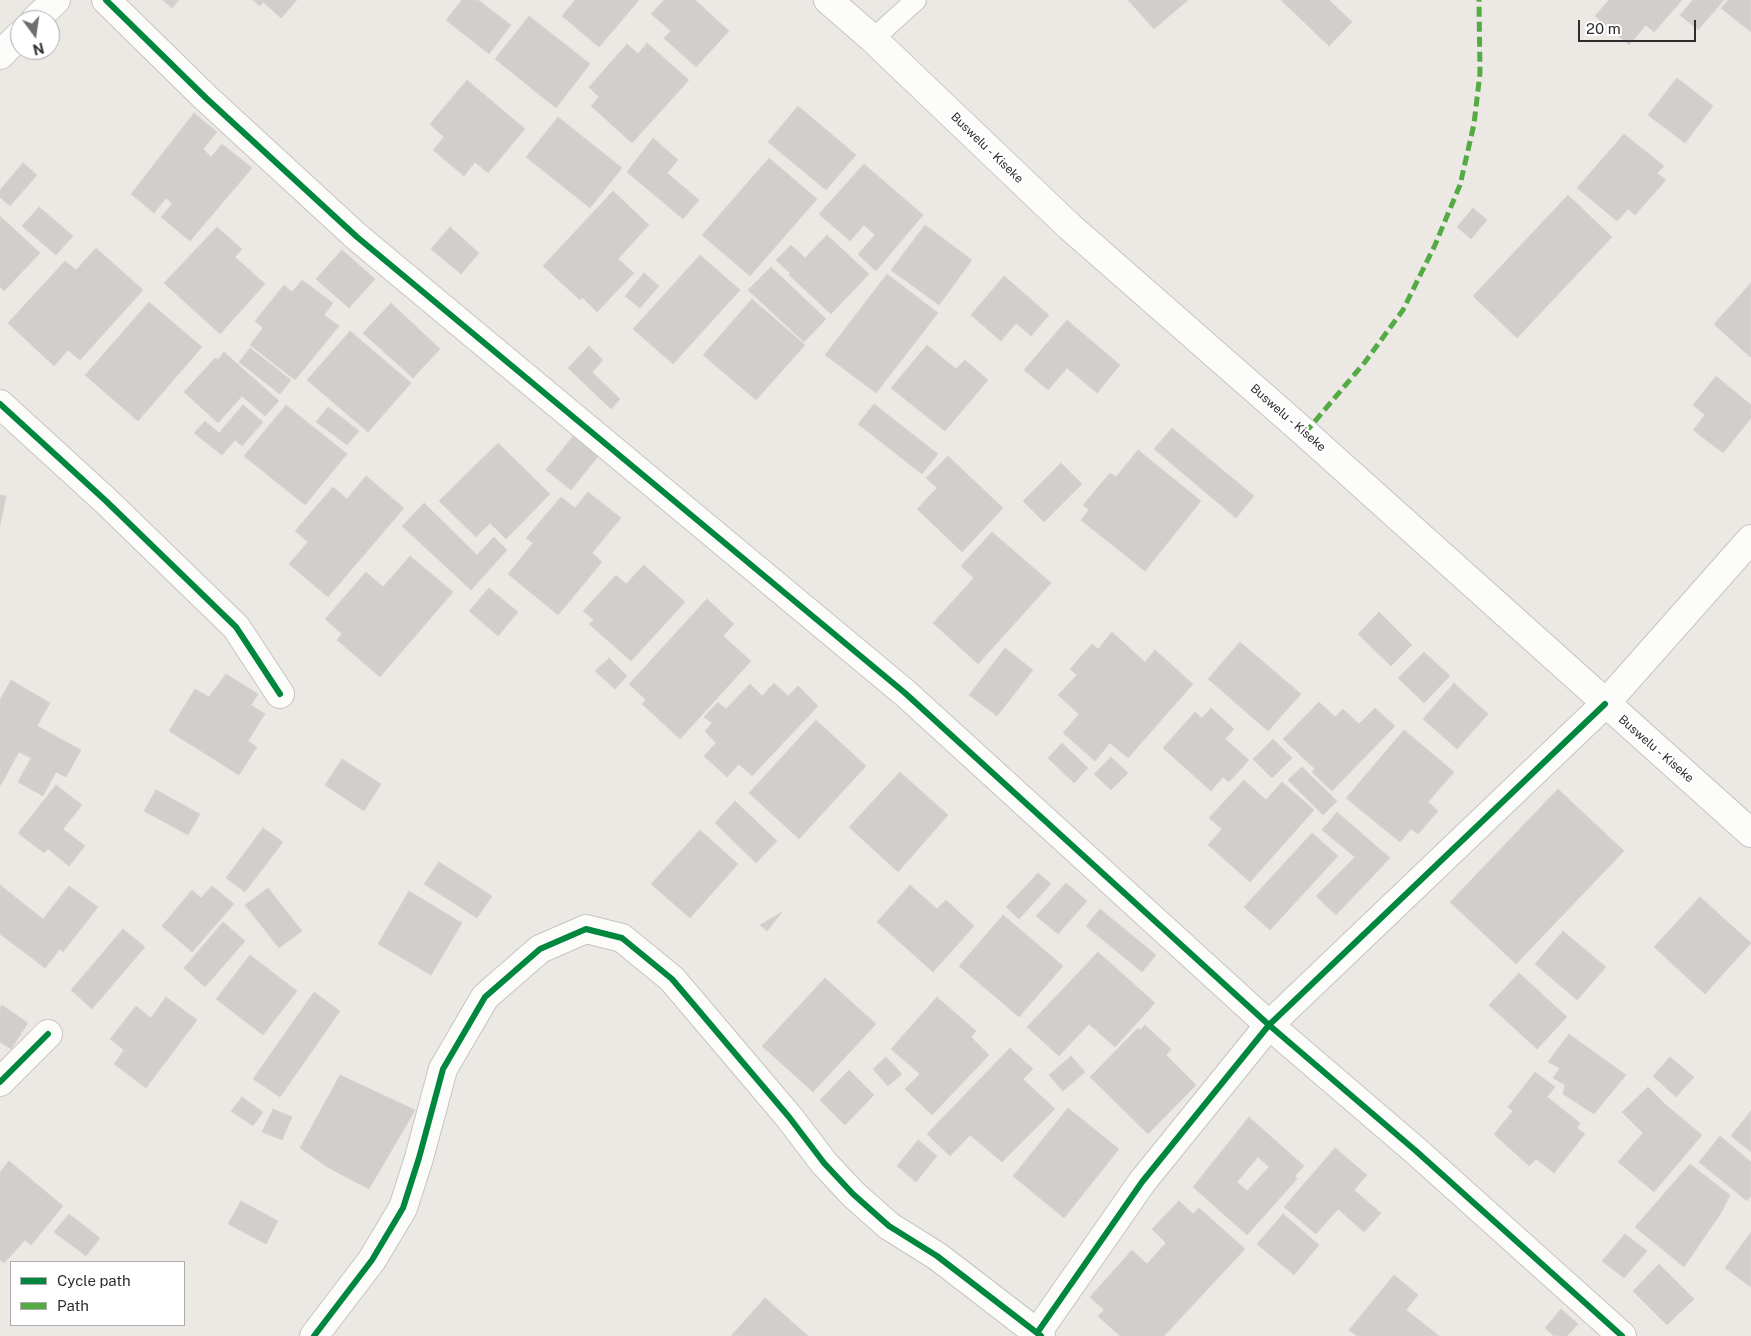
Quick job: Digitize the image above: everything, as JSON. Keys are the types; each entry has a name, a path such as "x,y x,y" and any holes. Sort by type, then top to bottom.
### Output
{"street":[{"path":"46,10 56,0"},
{"path":"106,0 206,98 357,237 905,693 1269,1025 1416,1151 1622,1336"},
{"name":"Buswelu - Kiseke","path":"828,0 873,39 1068,226 1351,474 1605,704 1751,833"},
{"path":"0,55 10,45"},
{"path":"0,404 106,501 236,627 280,694"},
{"path":"314,1336 372,1260 403,1208 419,1158 443,1069 485,997 540,949 586,929 622,938 672,979 789,1117 824,1163 853,1194 889,1226 937,1256 1039,1334 1142,1182 1208,1098 1269,1025 1605,704 1751,539"},
{"path":"0,1082 48,1034"}],"lane":[{"path":"873,39 916,0"}],"building":[{"path":"163,0 179,0 172,8"},
{"path":"253,0 297,0 281,18 263,2 260,6"},
{"path":"462,0 478,0 511,25 489,54 446,20"},
{"path":"575,0 639,0 599,47 562,16"},
{"path":"664,0 695,0 729,31 696,67 664,38 671,31 651,14"},
{"path":"1128,0 1188,0 1154,29"},
{"path":"1281,0 1329,0 1352,22 1329,46"},
{"path":"1609,0 1682,0 1654,32 1646,25 1629,45 1595,16"},
{"path":"1693,0 1724,0 1698,30 1680,15"},
{"path":"1728,0 1751,0 1751,32 1721,8"},
{"path":"529,16 590,64 556,108 495,59"},
{"path":"647,43 689,80 632,143 591,106 599,97 589,87 627,44 638,54"},
{"path":"1677,78 1713,106 1685,143 1648,115"},
{"path":"467,80 525,129 488,173 475,162 464,176 433,150 444,137 430,124"},
{"path":"798,106 856,155 826,190 768,142"},
{"path":"194,113 217,132 203,149 211,157 222,144 252,168 190,241 161,217 172,204 166,198 154,213 131,194"},
{"path":"558,117 622,168 590,208 526,157"},
{"path":"1624,134 1664,166 1657,173 1666,180 1635,215 1628,209 1617,221 1577,188"},
{"path":"653,138 678,160 667,173 699,200 683,219 627,172"},
{"path":"769,158 817,199 750,276 702,235"},
{"path":"23,163 37,175 10,206 0,197 0,190"},
{"path":"864,164 923,215 876,271 858,254 875,235 864,225 850,241 819,214"},
{"path":"613,191 649,225 618,259 634,273 597,312 582,297 580,300 543,266"},
{"path":"1568,195 1612,237 1517,338 1473,296"},
{"path":"39,207 73,236 56,255 22,226"},
{"path":"1473,208 1487,220 1471,239 1457,227"},
{"path":"0,216 40,253 4,291 0,287"},
{"path":"925,225 972,260 939,305 891,270"},
{"path":"217,227 242,249 235,257 265,284 220,334 164,283"},
{"path":"450,227 479,253 461,274 431,249"},
{"path":"827,235 869,274 831,314 789,275 790,273 776,260 791,245 805,258"},
{"path":"96,248 143,290 80,360 68,350 54,366 8,323 65,261 76,270"},
{"path":"342,250 375,279 349,308 316,279"},
{"path":"700,255 740,290 673,364 633,329"},
{"path":"771,267 826,319 804,342 748,290"},
{"path":"644,273 659,286 640,308 625,296"},
{"path":"887,274 938,313 876,393 825,355"},
{"path":"1004,276 1049,315 1031,336 1016,323 1001,341 971,315"},
{"path":"302,280 333,303 324,315 339,326 295,380 250,345 263,328 255,321 284,285 292,292"},
{"path":"1751,283 1751,356 1750,357 1714,324"},
{"path":"752,299 805,345 756,400 703,355"},
{"path":"149,302 202,347 138,421 85,375"},
{"path":"391,303 440,349 413,378 363,333"},
{"path":"1067,320 1120,365 1097,393 1067,368 1048,390 1024,370"},
{"path":"350,331 411,383 368,432 307,380"},
{"path":"927,345 956,369 965,360 988,380 945,431 891,388"},
{"path":"589,346 603,360 592,372 620,399 611,409 568,368"},
{"path":"250,348 291,380 280,394 239,362"},
{"path":"224,352 279,401 265,416 242,396 218,423 184,392 215,358 218,360"},
{"path":"1716,376 1751,405 1751,418 1723,453 1693,430 1705,415 1693,405"},
{"path":"874,404 938,454 922,474 858,424"},
{"path":"243,405 263,422 242,446 235,440 222,455 194,433 205,421 219,433"},
{"path":"286,405 347,454 305,505 244,456"},
{"path":"328,407 359,431 347,445 316,422"},
{"path":"1172,428 1254,496 1236,518 1154,449"},
{"path":"574,435 599,455 571,490 546,470"},
{"path":"498,443 550,494 506,539 490,523 476,537 439,501"},
{"path":"1138,450 1201,501 1145,571 1081,520 1089,510 1083,505 1110,473 1116,477"},
{"path":"948,456 1003,508 962,552 917,509 937,488 926,478"},
{"path":"1061,463 1082,484 1044,522 1023,501"},
{"path":"366,476 404,508 328,597 289,564 308,542 295,531 333,487 347,499"},
{"path":"588,492 621,518 592,553 602,562 558,615 508,574 533,543 526,538 561,497 575,508"},
{"path":"0,495 6,496 0,525"},
{"path":"424,503 477,555 494,537 507,550 471,590 402,526"},
{"path":"992,532 1051,583 978,664 933,623 974,578 961,566"},
{"path":"410,556 453,592 380,677 337,640 342,634 325,619 366,572 383,587"},
{"path":"644,565 685,602 631,661 589,624 594,620 583,611 616,575 626,584"},
{"path":"489,588 518,612 498,636 469,611"},
{"path":"707,599 734,624 723,636 751,661 680,739 642,704 646,700 629,684"},
{"path":"1379,612 1412,645 1391,666 1358,634"},
{"path":"1112,632 1145,662 1155,650 1193,684 1128,758 1110,743 1095,761 1063,733 1079,714 1058,695 1077,675 1070,669 1092,644 1098,649"},
{"path":"1240,642 1301,694 1268,731 1208,679"},
{"path":"1005,648 1033,670 997,716 969,695"},
{"path":"1424,652 1450,676 1424,703 1398,678"},
{"path":"609,658 627,676 615,689 595,671"},
{"path":"226,674 258,694 251,705 265,714 248,741 257,747 239,775 169,731 195,689 209,697"},
{"path":"11,680 50,703 37,726 81,750 66,777 56,772 43,796 18,782 31,758 19,752 0,786 0,700"},
{"path":"774,683 788,696 798,686 818,706 752,776 739,764 727,777 704,756 716,743 705,731 712,723 704,717 718,702 726,709 750,684 762,696"},
{"path":"1454,683 1488,714 1457,749 1423,719"},
{"path":"1319,702 1335,717 1343,709 1359,724 1375,708 1395,726 1332,791 1312,772 1315,769 1283,739"},
{"path":"1211,708 1234,729 1225,739 1249,760 1229,782 1223,777 1211,791 1163,748 1195,712 1202,718"},
{"path":"816,720 866,766 799,839 749,793"},
{"path":"1404,730 1454,772 1428,802 1438,811 1418,834 1411,829 1400,842 1346,798"},
{"path":"1273,739 1292,758 1272,778 1253,759"},
{"path":"1062,743 1088,768 1074,783 1048,758"},
{"path":"1111,757 1128,773 1111,790 1094,774"},
{"path":"342,759 381,784 364,811 325,785"},
{"path":"1302,767 1337,801 1323,815 1288,780"},
{"path":"900,772 948,815 898,872 849,827"},
{"path":"1244,780 1266,800 1282,782 1314,810 1250,882 1208,845 1222,829 1209,818"},
{"path":"56,785 82,805 63,829 85,846 69,866 48,849 44,853 18,833"},
{"path":"1558,789 1624,851 1516,964 1450,902"},
{"path":"156,790 200,814 188,835 144,811"},
{"path":"735,801 777,841 756,863 715,823"},
{"path":"1337,812 1390,858 1336,915 1316,896 1355,857 1322,830"},
{"path":"263,828 283,842 245,892 226,878"},
{"path":"700,830 738,864 690,918 651,884"},
{"path":"1312,833 1338,856 1270,930 1244,907"},
{"path":"439,862 492,896 477,918 424,884"},
{"path":"1038,873 1051,884 1019,919 1006,907"},
{"path":"1066,883 1087,901 1058,934 1036,916"},
{"path":"0,885 43,919 69,886 98,907 63,952 60,949 45,968 0,934"},
{"path":"910,885 937,909 946,900 974,926 933,972 877,922"},
{"path":"212,886 234,904 192,952 162,926 192,890 201,898"},
{"path":"268,888 302,931 279,948 245,905"},
{"path":"409,891 462,923 431,975 378,944"},
{"path":"1700,897 1751,943 1705,994 1654,947"},
{"path":"1100,909 1156,955 1142,972 1086,926"},
{"path":"782,912 767,931 760,925"},
{"path":"1003,915 1063,966 1019,1017 959,966"},
{"path":"223,922 245,941 205,987 184,968"},
{"path":"123,929 145,947 92,1009 71,990"},
{"path":"1563,931 1606,967 1577,1000 1535,964"},
{"path":"1098,952 1155,1003 1115,1047 1089,1024 1059,1056 1027,1027"},
{"path":"250,955 297,991 263,1035 216,999"},
{"path":"1519,973 1567,1017 1537,1049 1489,1005"},
{"path":"825,978 876,1024 813,1092 762,1046"},
{"path":"314,992 340,1011 280,1097 253,1079"},
{"path":"166,997 197,1020 146,1088 114,1064 124,1050 110,1039 136,1006 151,1018"},
{"path":"937,997 976,1031 971,1037 989,1055 932,1115 905,1089 920,1074 891,1049"},
{"path":"2,1005 28,1023 11,1049 0,1042 0,1008"},
{"path":"1145,1025 1171,1049 1166,1055 1196,1085 1148,1134 1090,1077 1138,1028 1140,1030"},
{"path":"1569,1034 1626,1075 1594,1114 1563,1094 1565,1085 1553,1078 1560,1068 1548,1062"},
{"path":"1010,1048 1033,1069 1023,1079 1055,1109 1002,1162 970,1135 950,1156 927,1134"},
{"path":"1071,1056 1085,1072 1063,1091 1049,1075"},
{"path":"886,1057 902,1074 888,1086 873,1069"},
{"path":"1670,1057 1694,1077 1676,1097 1653,1076"},
{"path":"849,1070 874,1095 845,1125 820,1100"},
{"path":"1535,1072 1555,1087 1547,1097 1580,1123 1577,1128 1585,1134 1554,1173 1536,1159 1529,1166 1494,1134 1513,1111 1508,1107"},
{"path":"340,1075 415,1110 369,1189 329,1168 300,1148"},
{"path":"1648,1087 1702,1135 1654,1192 1618,1162 1643,1133 1622,1112"},
{"path":"242,1097 263,1112 253,1126 231,1111"},
{"path":"1068,1108 1119,1149 1064,1218 1013,1176"},
{"path":"273,1109 292,1117 282,1140 262,1132"},
{"path":"1751,1111 1751,1152 1731,1136"},
{"path":"1249,1117 1304,1166 1295,1176 1297,1179 1247,1235 1193,1187","holes":["1258,1157 1269,1167 1247,1191 1237,1182"]},
{"path":"1720,1136 1751,1162 1751,1196 1747,1201 1699,1162"},
{"path":"918,1140 937,1156 916,1182 897,1166"},
{"path":"1335,1148 1367,1175 1354,1190 1381,1213 1364,1232 1338,1209 1316,1234 1284,1207"},
{"path":"9,1161 63,1206 31,1245 25,1240 4,1263 0,1260 0,1172"},
{"path":"1690,1164 1730,1195 1721,1213 1684,1267 1635,1227"},
{"path":"241,1201 278,1221 266,1244 228,1224"},
{"path":"1179,1201 1193,1214 1199,1208 1245,1249 1164,1336 1120,1336 1098,1316 1104,1310 1090,1297 1132,1250 1147,1264 1166,1243 1152,1229"},
{"path":"69,1214 100,1238 86,1256 54,1232"},
{"path":"1283,1214 1319,1245 1294,1275 1257,1244"},
{"path":"1751,1232 1751,1287 1725,1268"},
{"path":"1625,1234 1647,1251 1624,1278 1602,1261"},
{"path":"1659,1264 1694,1299 1667,1325 1633,1291"},
{"path":"1394,1275 1418,1295 1406,1310 1439,1336 1357,1336 1349,1330"},
{"path":"765,1298 808,1336 731,1336"},
{"path":"1561,1309 1578,1324 1567,1336 1554,1336 1545,1328"}],"marked path":[{"path":"1305,433 1365,362 1403,310 1435,245 1460,185 1474,124 1480,73 1479,0"}],"cycle path":[{"path":"106,0 206,98 357,237 905,693 1269,1025 1416,1151 1622,1336"},
{"path":"0,404 106,501 236,627 280,694"},
{"path":"1037,1333 1142,1182 1269,1025 1605,704"},
{"path":"314,1336 372,1260 403,1208 419,1158 443,1069 485,997 540,949 586,929 622,938 672,979 789,1117 824,1163 853,1194 889,1226 937,1256 1041,1336"},
{"path":"0,1082 48,1034"}]}
